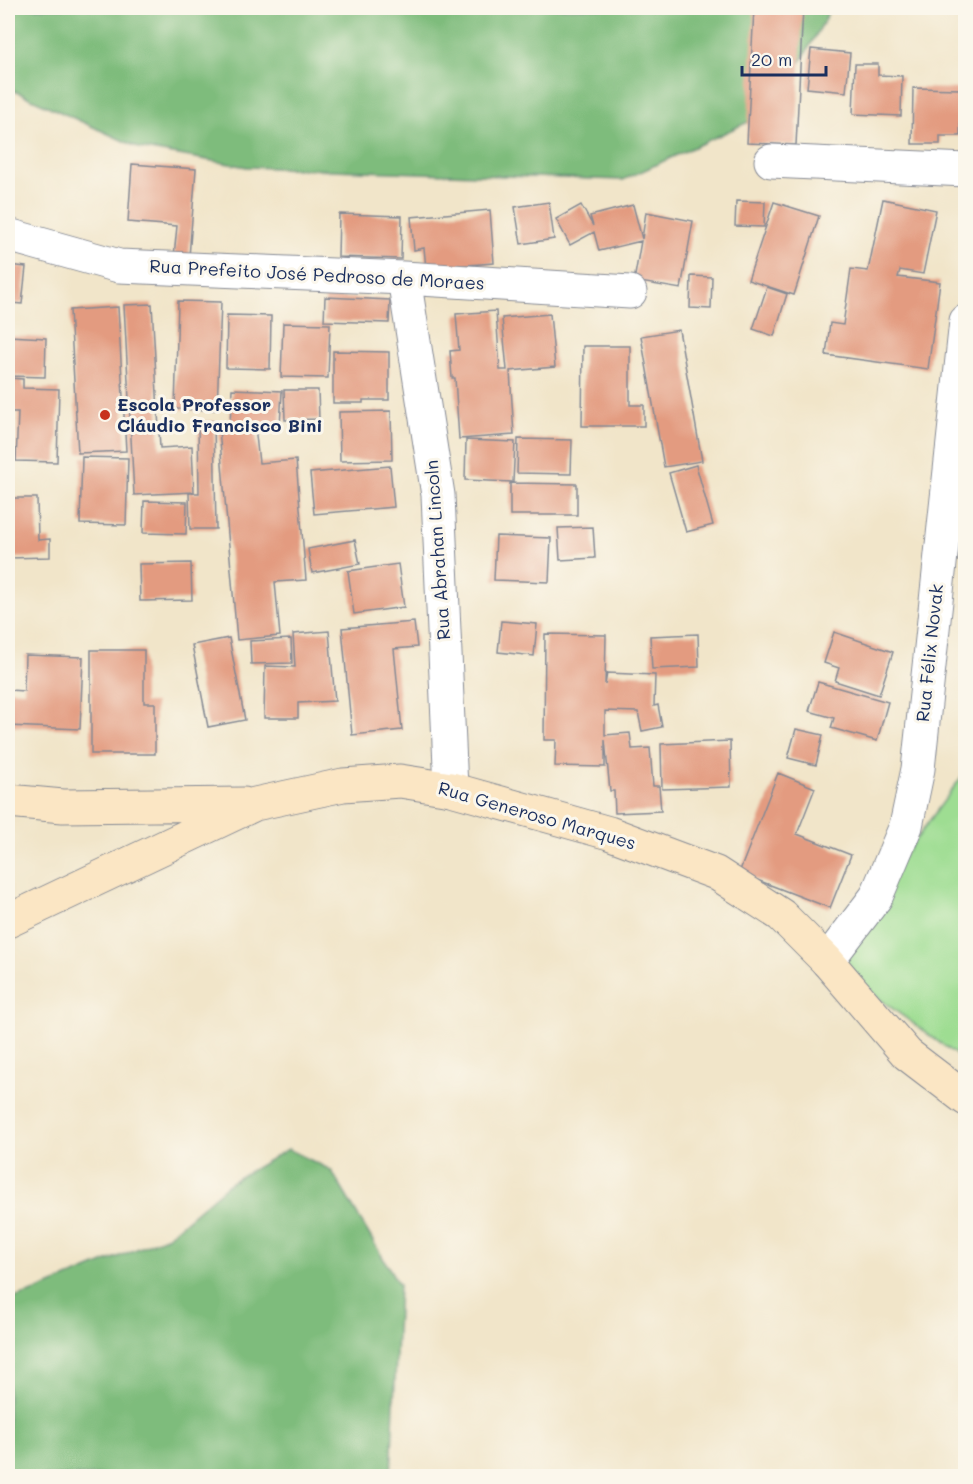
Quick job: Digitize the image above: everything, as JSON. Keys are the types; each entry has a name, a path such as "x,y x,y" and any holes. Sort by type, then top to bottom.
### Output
{"street":[{"path":"771,161 966,170"},
{"name":"Rua Prefeito José Pedroso de Moraes","path":"8,235 119,266 404,278 630,292"},
{"name":"Rua Abrahan Lincoln","path":"404,278 438,495 451,789"},
{"name":"Rua Félix Novak","path":"827,961 876,897 906,826 918,769 966,321"},
{"name":"Rua Generoso Marques","path":"8,921 255,804 343,785 400,781 451,789 609,833 716,873 781,915 827,961 907,1054 966,1099"},
{"path":"8,801 63,806 255,804"}],"green space":[{"path":"8,8 829,8 826,18 772,111 623,180 247,167 139,148 8,88"},
{"path":"965,772 965,1061 827,961"},
{"path":"288,1149 331,1170 399,1285 391,1476 8,1476 8,1300 36,1291 168,1236 231,1182"}],"building":[{"path":"754,8 803,8 796,145 747,143"},
{"path":"811,49 850,53 846,92 807,88"},
{"path":"855,64 878,64 878,75 902,76 901,116 853,114"},
{"path":"913,88 961,89 960,136 940,136 940,144 912,144"},
{"path":"132,164 196,169 189,257 174,256 177,226 128,222"},
{"path":"883,199 936,210 923,274 900,270 898,277 940,282 928,369 826,355 830,323 843,325 851,269 868,271"},
{"path":"736,201 765,202 764,227 735,226"},
{"path":"549,202 554,239 521,244 515,207"},
{"path":"774,202 819,216 794,295 748,280"},
{"path":"581,205 593,226 590,216 633,205 642,239 646,212 693,221 681,289 634,281 641,241 599,251 594,232 570,245 556,219"},
{"path":"490,210 494,263 426,268 424,248 414,250 411,217"},
{"path":"339,214 402,216 401,259 338,257"},
{"path":"8,265 26,267 22,304 11,303 9,319 8,318"},
{"path":"691,276 712,277 711,309 690,308"},
{"path":"767,287 787,294 774,336 753,329"},
{"path":"325,297 390,300 389,323 324,321"},
{"path":"178,301 221,302 217,410 175,409"},
{"path":"152,304 160,448 192,446 194,492 134,495 124,305"},
{"path":"118,307 126,451 78,453 70,310"},
{"path":"496,311 500,370 507,370 502,318 550,314 555,367 510,371 514,435 459,439 455,378 452,378 450,351 459,350 456,314"},
{"path":"227,315 271,316 270,369 226,368"},
{"path":"283,323 330,324 328,378 281,377"},
{"path":"679,330 702,461 664,467 641,336"},
{"path":"8,336 46,338 45,377 8,376"},
{"path":"583,346 630,346 630,405 644,405 644,426 582,426"},
{"path":"333,351 389,352 389,400 333,403"},
{"path":"8,378 23,379 23,388 59,389 57,462 16,461 18,412 8,412"},
{"path":"232,389 282,391 280,426 230,424"},
{"path":"284,390 318,390 319,419 285,420"},
{"path":"391,411 392,460 340,461 339,412"},
{"path":"214,421 216,529 190,529 189,493 199,493 198,422"},
{"path":"255,426 259,463 296,460 306,580 275,582 280,636 237,640 219,429"},
{"path":"518,439 572,440 571,474 517,473"},
{"path":"466,440 515,442 513,482 465,480"},
{"path":"82,457 128,458 126,525 80,524"},
{"path":"696,465 713,525 686,532 669,473"},
{"path":"390,466 394,507 314,514 310,473"},
{"path":"510,483 577,484 577,515 510,515"},
{"path":"8,498 37,498 38,540 50,539 50,557 8,558"},
{"path":"144,501 187,502 186,534 143,533"},
{"path":"593,527 595,558 560,560 558,528"},
{"path":"496,536 551,538 549,582 494,580"},
{"path":"355,540 360,564 312,573 308,549"},
{"path":"191,563 192,600 140,601 139,564"},
{"path":"398,564 404,607 354,614 348,571"},
{"path":"501,621 537,624 534,656 498,652"},
{"path":"414,622 417,647 394,649 402,730 352,735 342,628"},
{"path":"329,631 335,701 298,703 298,718 264,718 265,666 295,667 293,634"},
{"path":"834,632 893,652 879,695 835,681 839,668 824,663"},
{"path":"545,634 606,635 605,685 607,673 655,675 654,706 658,705 662,727 642,731 638,712 605,711 605,735 630,733 632,749 650,748 653,786 659,786 661,811 615,813 614,791 610,791 605,740 605,767 555,766 556,740 544,740"},
{"path":"698,634 699,667 652,669 650,636"},
{"path":"229,638 245,720 208,727 192,645"},
{"path":"291,639 292,663 251,664 250,641"},
{"path":"91,650 144,650 144,703 155,703 155,754 91,754"},
{"path":"25,655 83,657 80,729 8,726 9,690 24,691"},
{"path":"818,682 888,702 877,741 831,728 834,718 809,711"},
{"path":"796,729 823,735 816,765 788,758"},
{"path":"730,741 731,787 662,789 661,744"},
{"path":"778,773 815,788 797,834 851,855 830,908 739,873"}],"place":[{"name":"Escola Professor Cláudio Francisco Bini","path":"105,415"}]}
